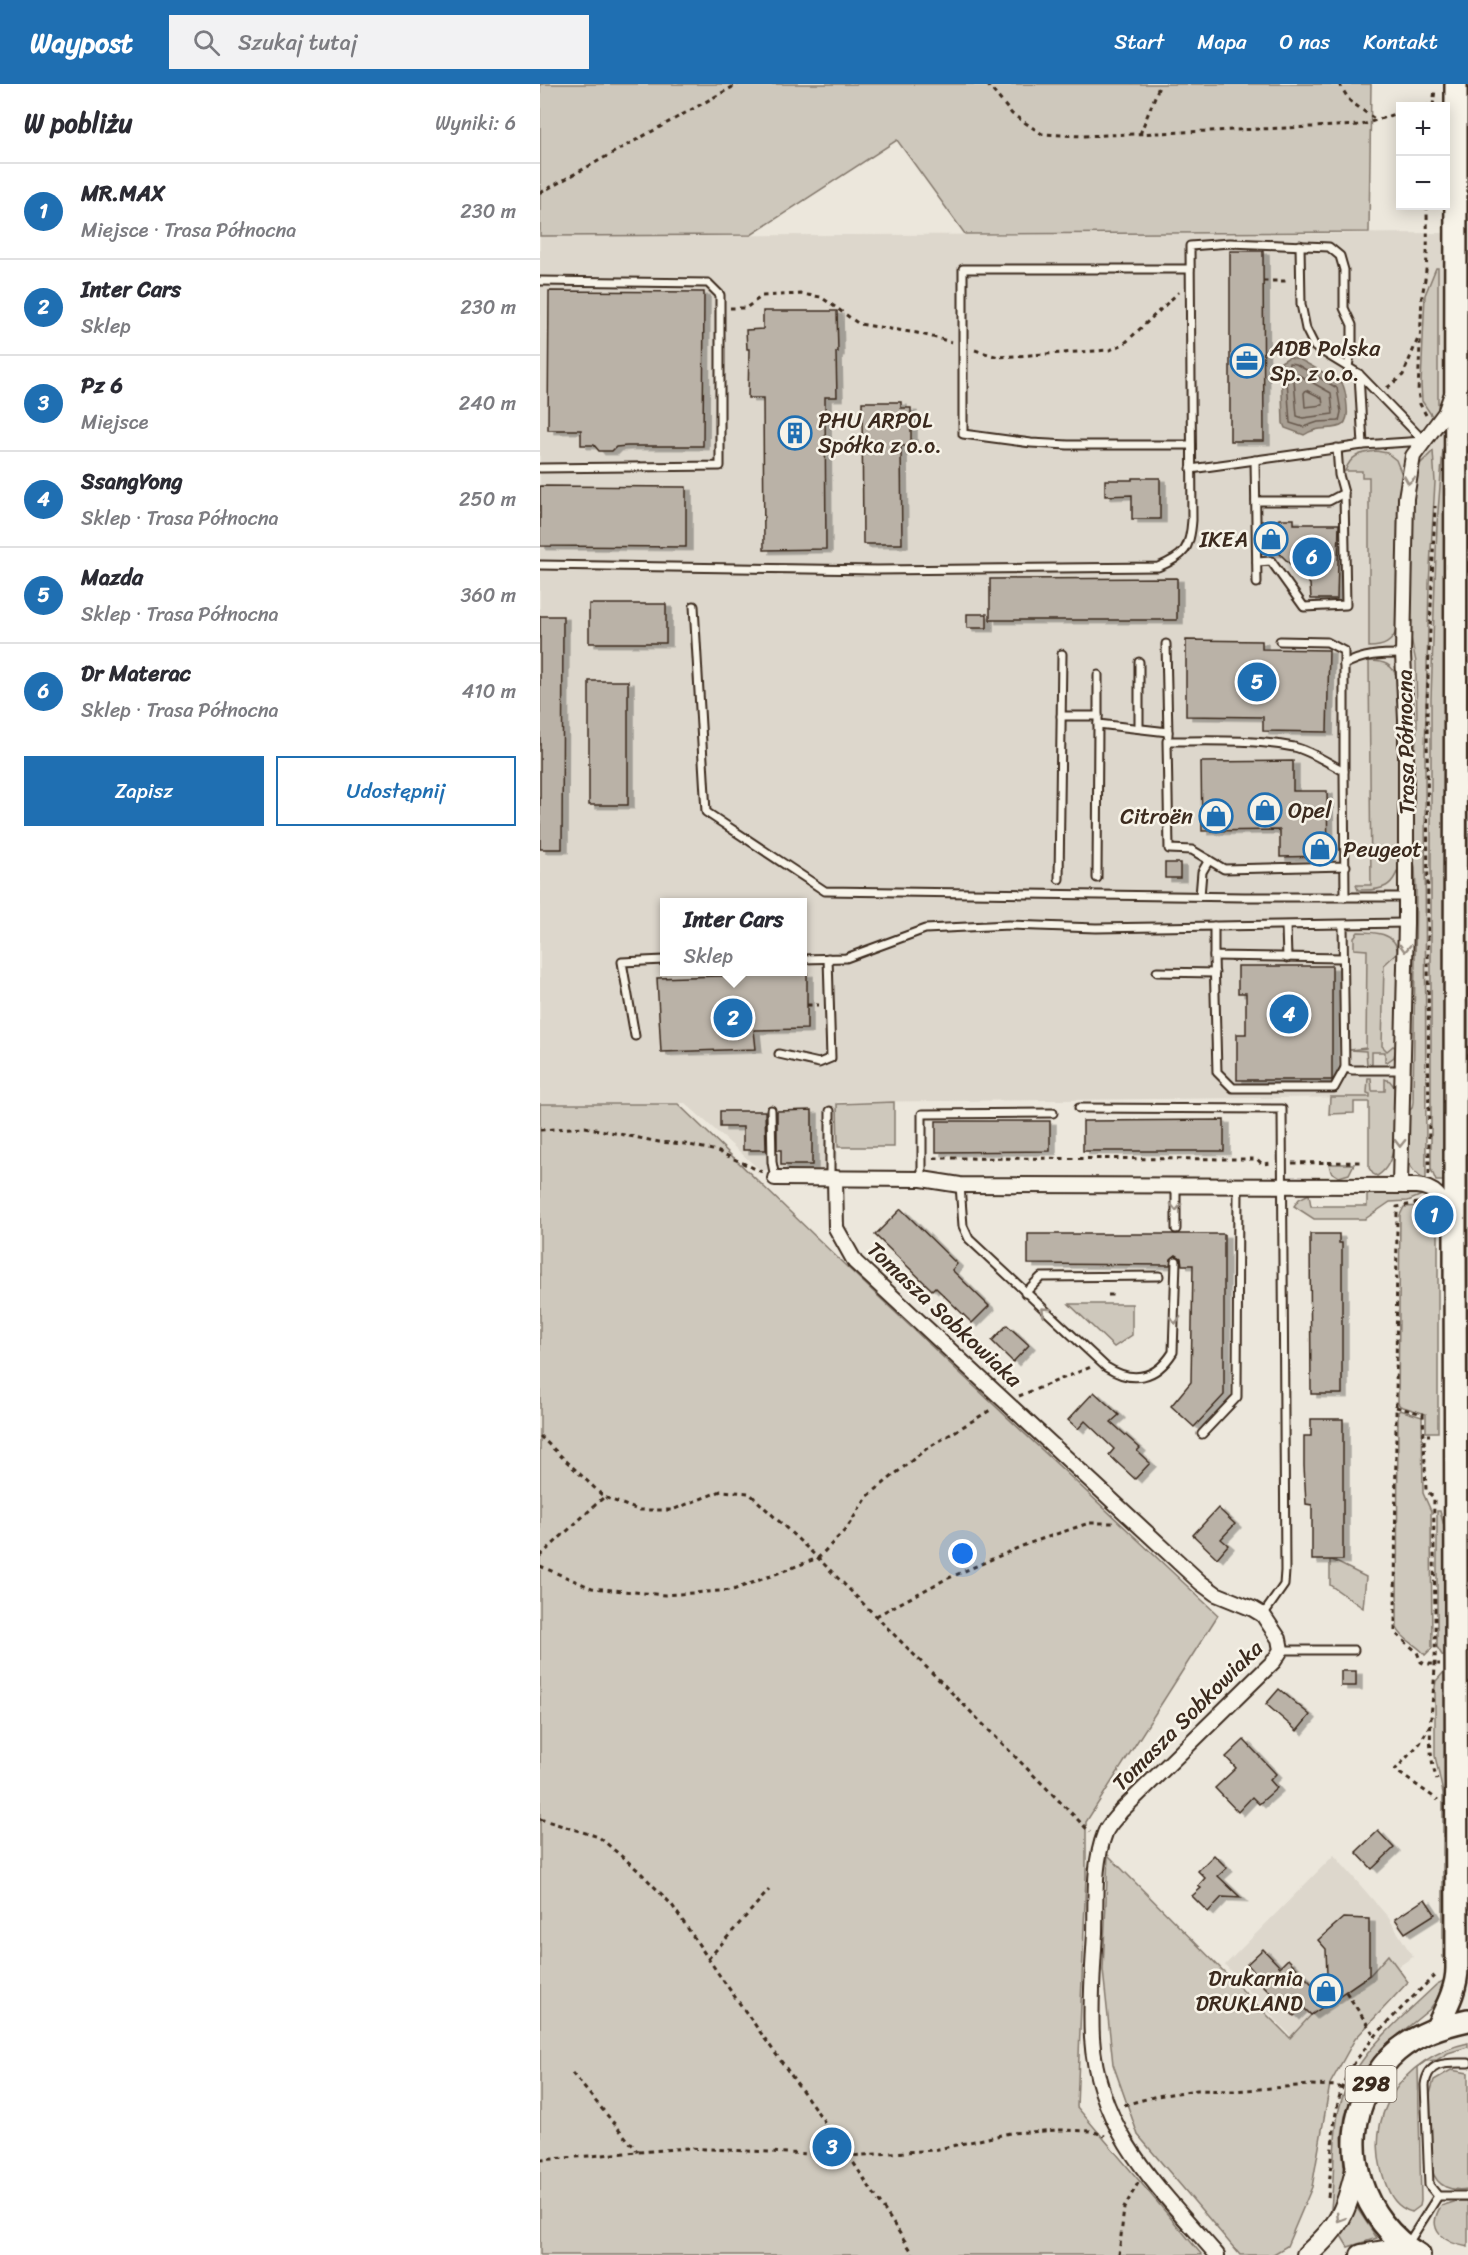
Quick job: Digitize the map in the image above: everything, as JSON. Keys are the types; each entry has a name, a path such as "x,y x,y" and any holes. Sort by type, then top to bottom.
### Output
{"main road":[{"name":"Trasa Północna","path":"1437,2027 1452,1995 1457,1977 1456,84"},
{"name":"298","path":"1413,2251 1385,2228 1367,2200 1356,2170 1354,2144 1358,2117 1364,2096 1375,2077 1395,2052 1418,2036 1437,2027 1468,2020"},
{"path":"1307,2255 1329,2236 1348,2205 1356,2170"},
{"path":"1361,2255 1413,2251"}],"street":[{"name":"Trasa Północna","path":"1400,1185 1406,923 1406,720 1403,654 1406,498 1413,456 1445,413 1456,385"},
{"path":"775,1178 922,1179 960,1185 1400,1185 1428,1187 1436,1192 1444,1203 1455,1238"},
{"name":"Tomasza Sobkowiaka","path":"833,1178 836,1228 855,1262 1200,1583 1216,1594 1253,1609 1263,1616 1279,1640 1281,1650 1274,1661 1121,1811 1106,1832 1097,1862 1092,2039 1098,2076 1108,2109 1124,2142 1144,2171 1217,2255"}],"lane":[{"path":"540,565 877,570 1158,567 1184,554 1191,540 1190,246 1230,243 1329,247 1340,256 1344,270 1344,308 1352,325 1353,342 1348,368"},
{"path":"1300,245 1301,304 1306,329 1314,347 1359,374 1424,441"},
{"path":"1190,269 963,269 963,434 1068,446 1191,445"},
{"path":"540,281 708,282 720,295 720,466 540,468"},
{"path":"1359,374 1363,445"},
{"path":"1191,468 1337,448 1424,441"},
{"path":"1257,562 1271,561 1304,607 1346,605 1344,493 1339,475 1337,448"},
{"path":"1255,460 1257,583"},
{"path":"1256,501 1329,501 1344,493"},
{"path":"694,606 706,812 825,891 1406,897"},
{"path":"1280,641 1327,642 1344,651 1345,897"},
{"path":"1166,644 1169,849 1192,850 1224,869 1346,866"},
{"path":"1059,879 1062,654"},
{"path":"1344,665 1369,655 1403,654"},
{"path":"1139,662 1139,728"},
{"path":"1097,878 1098,675"},
{"path":"1061,716 1098,716"},
{"path":"1098,724 1168,732"},
{"path":"1167,741 1236,741 1295,748 1344,771"},
{"path":"1200,896 1202,872 1209,861"},
{"path":"807,959 846,958 925,928 1009,925 1096,928 1406,923"},
{"path":"1214,926 1217,1072 1233,1088 1334,1088 1345,1068 1343,925"},
{"path":"1286,926 1287,958"},
{"path":"1214,956 1343,958"},
{"path":"779,1054 819,1063 831,1058 828,958"},
{"path":"635,1036 622,962 660,960"},
{"path":"1157,972 1215,973"},
{"path":"1345,1068 1402,1070"},
{"path":"1079,1108 1282,1109 1285,1571 1281,1591 1263,1616"},
{"path":"771,1110 772,1162 775,1178"},
{"path":"830,1111 833,1178"},
{"path":"922,1179 922,1114 1053,1113"},
{"path":"960,1185 963,1226 969,1239 1025,1293 1100,1361 1119,1375 1133,1378 1144,1376 1166,1363 1173,1352 1176,1261"},
{"path":"1176,1185 1176,1229"},
{"path":"1202,1434 1237,1397 1238,1185"},
{"path":"1025,1293 1041,1277 1159,1276"},
{"path":"1281,1650 1354,1650"},
{"path":"1438,2196 1429,2185 1427,2177 1426,2074 1431,2068 1440,2065 1468,2063"},
{"path":"1438,2196 1468,2196"},
{"path":"1413,2251 1438,2196"}],"path":[{"path":"540,194 738,84"},
{"path":"987,84 1012,114 1042,134 1082,136 1362,125 1396,114"},
{"path":"1140,134 1160,84"},
{"path":"1339,84 1350,101 1376,120"},
{"path":"1434,102 1436,84"},
{"path":"1427,210 1418,392 1420,404 1434,429"},
{"path":"1263,280 1288,281"},
{"path":"1379,395 1403,375 1420,334"},
{"path":"1396,1407 1424,1414 1426,1490 1434,1498 1435,1664 1425,1665 1421,1662 1417,1652 1395,1633 1396,1407 1397,1207 1419,1202 1427,1197 1428,1187 1427,703 1436,496"},
{"path":"540,1130 585,1127 706,1148 775,1178"},
{"path":"922,1158 1257,1159 1262,1164 1362,1162"},
{"path":"1108,1295 1114,1295"},
{"path":"540,1566 592,1588 665,1595 733,1590 818,1558 846,1529 868,1496 926,1449 1006,1401 1100,1361"},
{"path":"540,1436 604,1497 638,1510 672,1510 721,1491 749,1492 818,1558 1102,1844"},
{"path":"540,1556 604,1497"},
{"path":"876,1616 944,1580 1027,1544 1089,1523 1137,1523"},
{"path":"1431,1723 1420,1743 1395,1770 1441,1803"},
{"path":"540,1819 599,1838 640,1872 672,1905 849,2156 914,2255"},
{"path":"708,1959 769,1890"},
{"path":"1346,1992 1375,2036"},
{"path":"572,2073 638,2152"},
{"path":"1108,2109 1157,2096 1197,2090 1234,2091 1310,2085 1338,2086 1341,2089"},
{"path":"540,2160 688,2148 849,2156 934,2150 1010,2133 1060,2130 1092,2131 1124,2142"},
{"path":"1119,2255 1124,2208 1144,2171"}],"shaded area":[{"path":"540,84 1371,84 1369,232 965,234 897,140 751,235 540,236"},
{"path":"1466,97 1468,97 1468,1656 1466,1656 1464,515"},
{"path":"1465,233 1465,1102 1371,1097 837,1102 837,1170 760,1170 685,1103 540,1103 540,236"},
{"path":"1436,268 1438,268 1438,412 1434,419 1422,401 1421,384 1425,295"},
{"path":"1443,449 1447,454 1447,1181 1436,1181 1431,1169 1431,699 1437,524"},
{"path":"1376,451 1387,453 1396,460 1403,477 1397,566 1397,628 1390,641 1369,647 1369,477 1362,477 1362,471 1345,471 1350,461 1357,456"},
{"path":"1433,451 1435,482 1429,584 1425,751 1426,1180 1411,1168 1405,1152 1405,1114 1412,1108 1413,1102 1416,890 1415,867 1410,843 1410,778 1417,726 1416,662 1408,623 1412,492 1418,466"},
{"path":"1369,661 1391,667 1398,680 1400,861 1395,877 1386,886 1374,890 1358,890 1356,885 1371,885"},
{"path":"1358,932 1383,934 1393,940 1398,952 1384,965 1382,1046 1387,1051 1393,1046 1396,1048 1394,1057 1387,1062 1385,1062 1385,1052 1372,1052 1372,1064 1367,1064 1366,1051 1350,1050 1366,1048 1367,950 1354,949 1354,937"},
{"path":"1368,1078 1371,1078 1372,1091 1385,1091 1385,1079 1390,1081 1395,1088 1394,1149 1385,1170 1377,1176 1369,1168 1369,1102 1354,1102 1354,1113 1329,1114 1330,1097 1370,1097 1367,1093"},
{"path":"894,1102 894,1147 838,1147 837,1104"},
{"path":"540,1104 678,1104 845,1265 1218,1615 1086,1822 1077,2107 1202,2255 540,2255"},
{"path":"1329,1164 1354,1164 1349,1174 1339,1177 1331,1172"},
{"path":"1370,1192 1414,1192 1422,1195 1408,1201 1390,1202 1365,1219 1314,1219 1294,1206 1299,1199 1309,1194 1311,1206 1367,1206 1367,1196"},
{"path":"1430,1201 1438,1221 1438,1432 1426,1432 1426,1414 1400,1406 1398,1403 1400,1215 1404,1207 1421,1206"},
{"path":"1069,1304 1132,1304 1132,1335 1114,1347"},
{"path":"1400,1410 1422,1417 1423,1493 1431,1511 1432,1648 1425,1655 1402,1636 1397,1628 1398,1412"},
{"path":"1437,1511 1440,1511 1446,1534 1447,1656 1442,1655 1437,1647"},
{"path":"1330,1559 1366,1577 1363,1608 1330,1585"},
{"path":"1443,1673 1447,1673 1447,1962 1443,1957 1443,1793 1435,1756 1435,1687 1436,1681"},
{"path":"1108,1855 1290,2038 1312,2014 1370,1975 1388,1955 1408,1982 1355,2039 1330,2084 1312,2187 1287,2246 1272,2255 1240,2255 1138,2135 1113,2064 1103,1970"},
{"path":"1334,1855 1388,1917 1413,1957 1291,2036 1225,1965"},
{"path":"1445,1980 1430,2009 1381,2049 1357,2083 1345,2116 1342,2137 1345,2184 1343,2200 1330,2216 1338,2114 1353,2075 1364,2058 1391,2027 1437,1984"},
{"path":"1468,2043 1468,2047 1448,2053 1437,2060 1426,2061 1418,2067 1421,2201 1420,2206 1412,2212 1402,2208 1395,2201 1385,2182 1379,2158 1379,2134 1384,2113 1393,2093 1407,2076 1424,2061 1445,2050"},
{"path":"1451,2070 1468,2073 1468,2189 1462,2190 1451,2189 1441,2184 1432,2170 1430,2094 1434,2080"},
{"path":"1457,2201 1468,2201 1468,2247 1445,2239 1436,2229 1435,2222 1441,2206"},
{"path":"1357,2208 1377,2238 1348,2247 1340,2234"}],"water":[{"path":"1289,357 1299,359 1342,383 1347,406 1344,423 1334,428 1319,429 1304,435 1285,428 1281,362"}],"building":[{"name":"ADB Polska Sp. z o.o.","path":"1230,251 1263,251 1264,441 1230,441"},
{"path":"549,291 704,292 703,446 627,446 616,447 612,451 599,451 594,445 581,445 581,430 548,430"},
{"name":"PHU ARPOL Spółka z o.o.","path":"763,311 837,311 837,397 825,397 826,549 764,550 763,398 748,398 749,349 747,349 746,330 763,329"},
{"path":"862,402 901,402 901,408 911,408 911,446 901,446 902,544 863,544"},
{"path":"1132,478 1160,478 1160,519 1132,519 1132,495 1105,496 1105,480 1132,480"},
{"path":"540,486 686,487 686,547 540,546"},
{"path":"1294,519 1294,524 1339,524 1337,599 1311,599 1310,584 1279,553 1263,553 1262,521"},
{"path":"1177,578 1177,620 990,620 990,579"},
{"path":"589,604 666,604 666,643 589,643"},
{"path":"967,614 987,614 987,628 967,628"},
{"path":"540,616 563,616 562,849 540,849"},
{"path":"1186,640 1262,641 1262,649 1329,650 1327,732 1263,731 1263,717 1186,716"},
{"path":"589,681 628,681 628,805 589,805"},
{"name":"Opel","path":"1293,761 1293,791 1327,791 1328,856 1280,857 1280,830 1202,831 1201,762"},
{"path":"1165,863 1180,863 1180,878 1165,878"},
{"path":"1238,966 1332,966 1332,1080 1237,1080 1237,1034 1246,1034 1246,993 1238,993"},
{"path":"807,976 807,1029 754,1030 756,1049 661,1052 657,978"},
{"path":"812,1110 812,1165 781,1165 781,1150 777,1150 777,1111"},
{"path":"720,1111 765,1111 766,1150 743,1150 743,1127 720,1127"},
{"path":"1224,1120 1224,1151 1083,1151 1083,1121"},
{"path":"936,1121 1050,1121 1050,1151 936,1152"},
{"path":"901,1209 957,1264 952,1270 989,1306 972,1323 935,1287 932,1290 875,1235"},
{"path":"1028,1234 1224,1234 1224,1395 1194,1427 1171,1406 1191,1382 1193,1265 1182,1265 1181,1258 1176,1255 1171,1259 1170,1265 1028,1264"},
{"path":"1310,1234 1339,1234 1339,1243 1342,1243 1342,1394 1311,1394"},
{"path":"1007,1325 1029,1345 1013,1362 992,1341"},
{"path":"1094,1392 1119,1415 1111,1422 1140,1448 1137,1451 1150,1463 1135,1479 1109,1455 1114,1449 1085,1421 1078,1429 1068,1420"},
{"path":"1311,1419 1343,1419 1343,1560 1312,1560 1312,1505 1306,1504 1304,1466 1304,1436 1311,1436"},
{"path":"1218,1508 1235,1524 1221,1539 1228,1545 1217,1558 1193,1535"},
{"path":"1341,1671 1356,1671 1356,1686 1341,1686"},
{"path":"1279,1689 1310,1715 1297,1731 1266,1704"},
{"path":"1244,1740 1276,1774 1270,1780 1277,1788 1259,1804 1252,1797 1238,1812 1215,1788 1236,1768 1226,1757"},
{"path":"1378,1831 1394,1848 1372,1869 1356,1852"},
{"path":"1214,1855 1227,1868 1218,1876 1241,1898 1222,1897 1208,1912 1192,1896 1201,1888 1198,1886 1205,1878 1198,1871"},
{"path":"1425,1899 1435,1914 1405,1933 1395,1919"},
{"path":"1343,1918 1369,1919 1369,1975 1311,2015 1303,2007 1294,2016 1260,1982 1262,1980 1247,1964 1263,1949 1280,1967 1288,1959 1328,2001 1326,1949 1318,1940"}],"place":[{"name":"ADB Polska Sp. z o.o.","path":"1247,361"},
{"name":"PHU ARPOL Spółka z o.o.","path":"795,433"},
{"name":"IKEA","path":"1271,539"},
{"name":"Dr Materac","path":"1312,557"},
{"name":"Mazda","path":"1257,682"},
{"name":"Opel","path":"1265,810"},
{"name":"Citroën","path":"1216,816"},
{"name":"Peugeot","path":"1320,849"},
{"name":"SsangYong","path":"1289,1014"},
{"name":"Inter Cars","path":"733,1018"},
{"name":"MR.MAX","path":"1434,1215"},
{"name":"Drukarnia DRUKLAND","path":"1326,1991"},
{"name":"Pz 6","path":"832,2147"}]}
